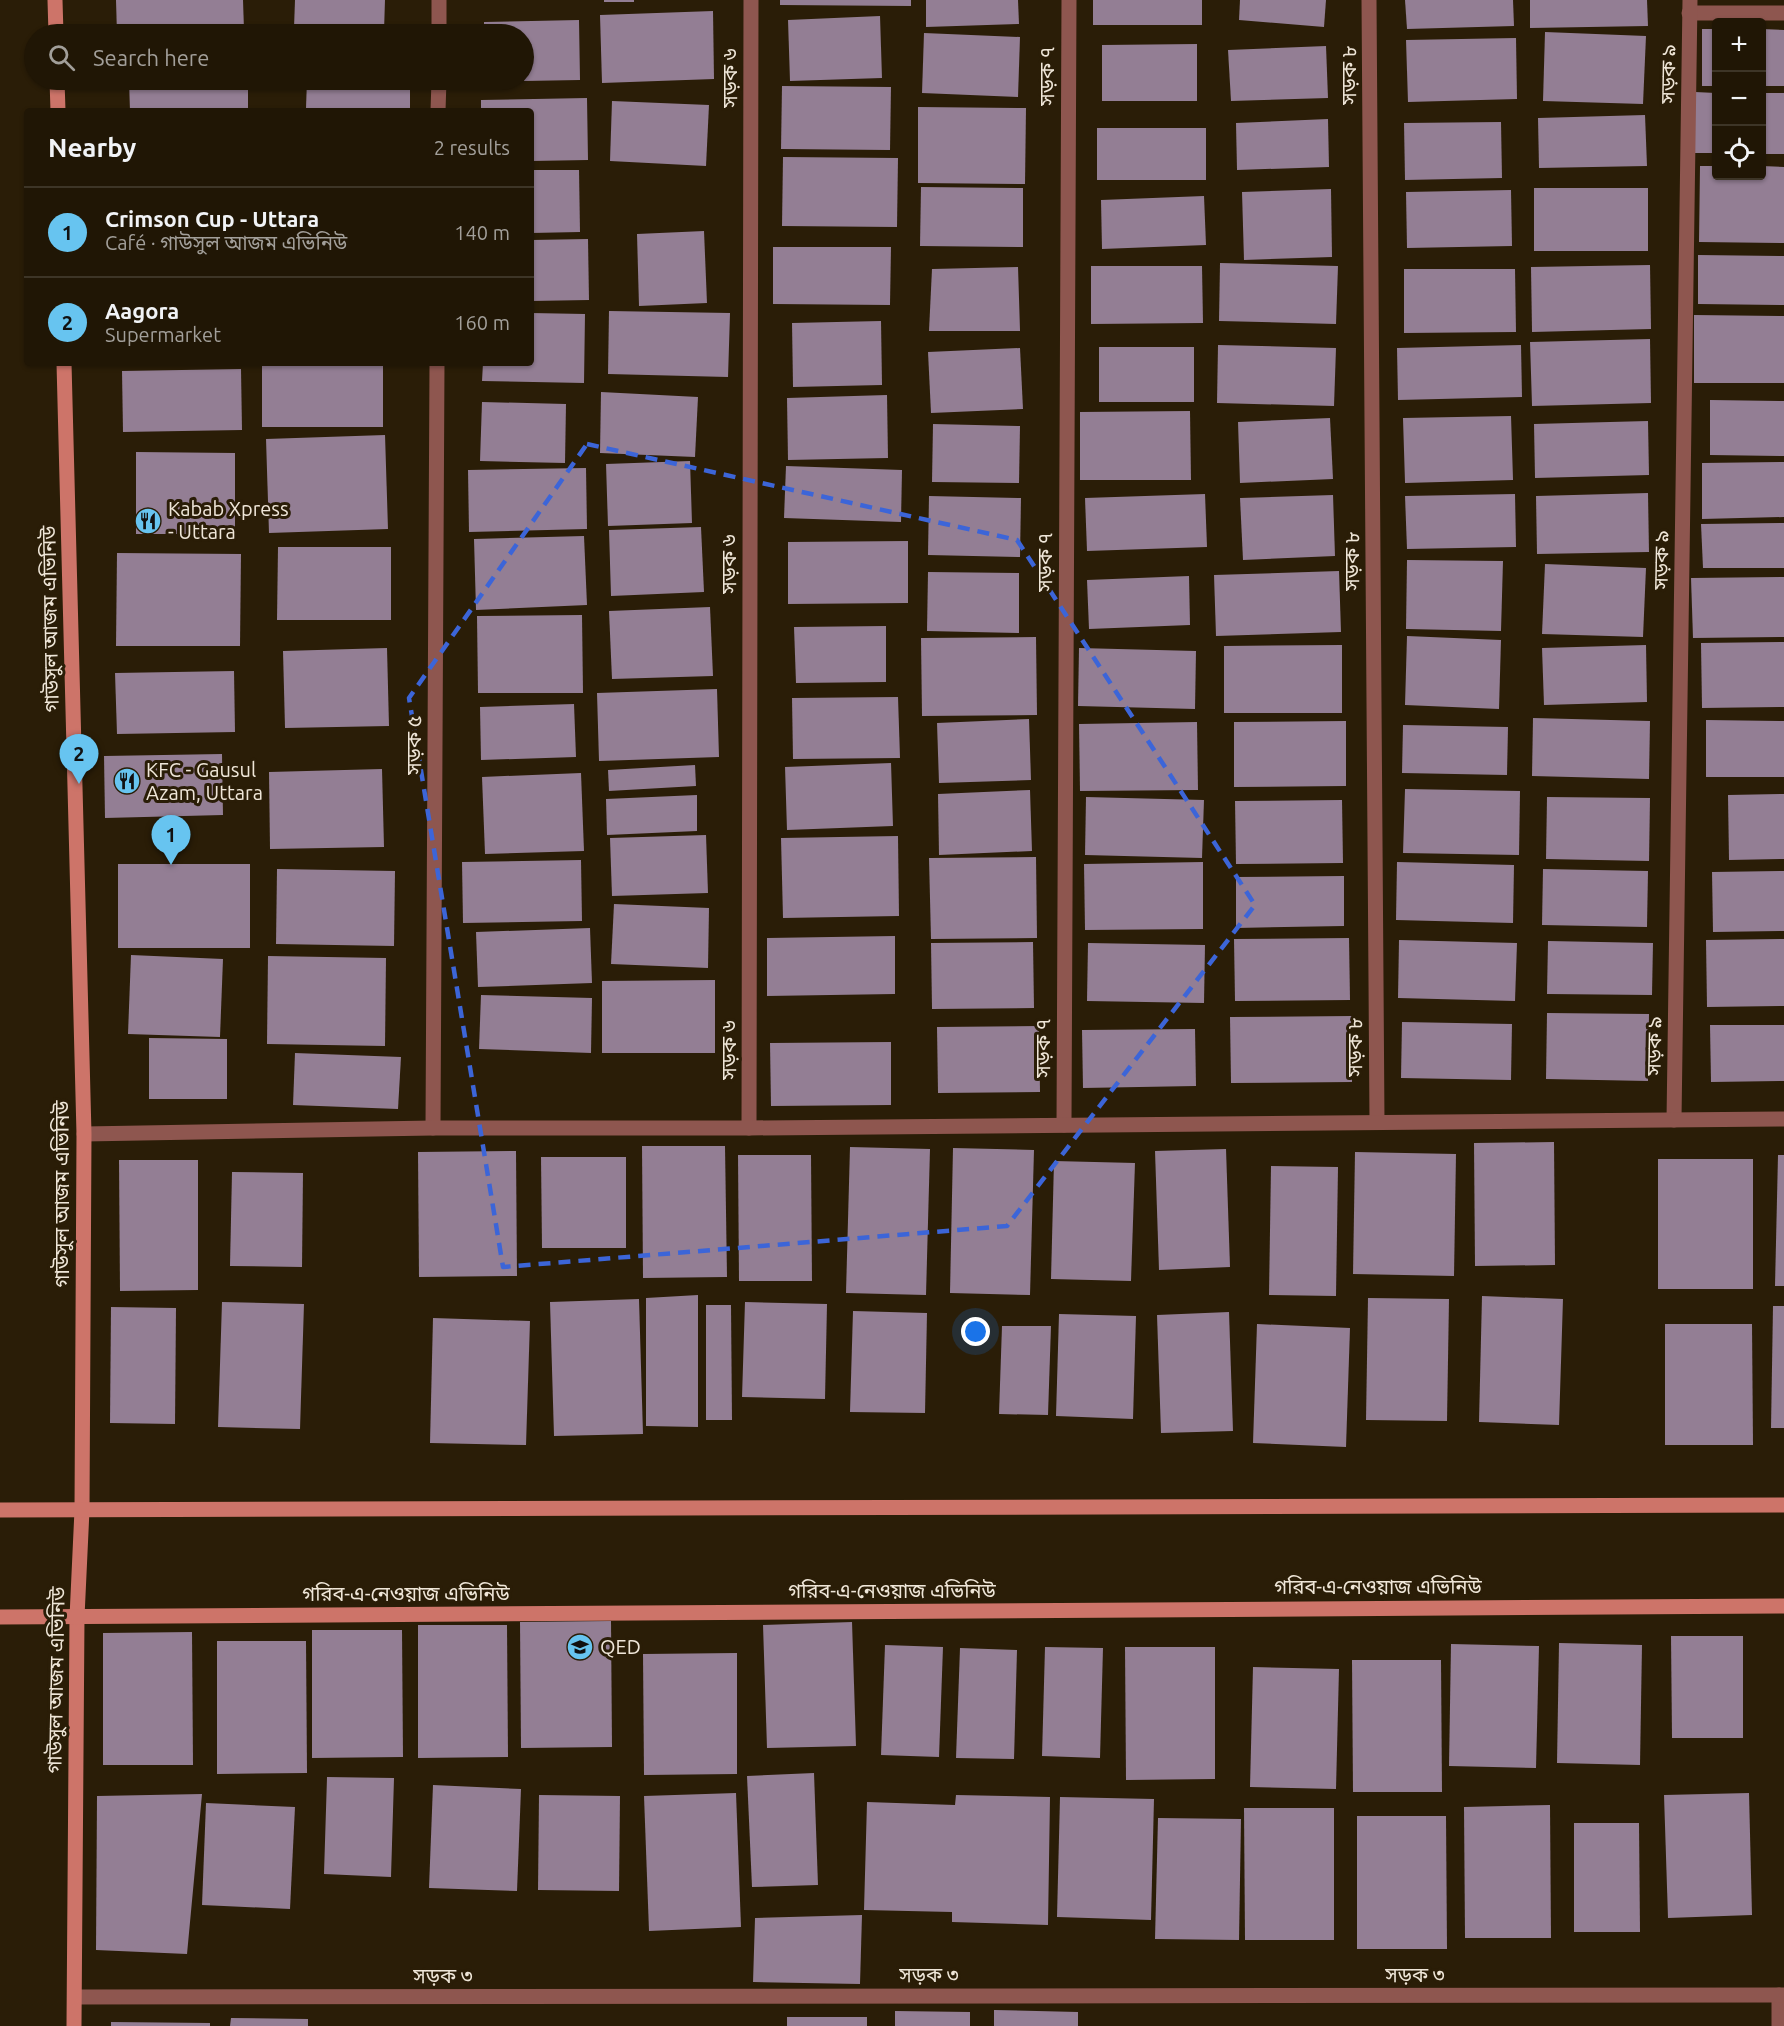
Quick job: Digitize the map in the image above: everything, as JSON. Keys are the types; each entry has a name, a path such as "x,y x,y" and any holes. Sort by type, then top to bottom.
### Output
{"street":[{"path":"55,0 56,24"},
{"path":"439,0 439,24"},
{"name":"সড়ক ৬","path":"749,1128 751,0"},
{"name":"সড়ক ৭","path":"1064,1125 1069,0"},
{"name":"সড়ক ৮","path":"1369,0 1377,1122"},
{"path":"1689,7 1784,13"},
{"name":"সড়ক ৯","path":"1674,1120 1689,7"},
{"path":"57,90 58,108"},
{"path":"438,108 439,90"},
{"name":"গাউসুল আজম এভিনিউ","path":"64,366 84,1134 82,1510 77,1617 74,2026"},
{"name":"সড়ক ৫","path":"433,1128 437,366"},
{"path":"84,1134 433,1128 749,1128 1784,1119"},
{"path":"0,1510 1784,1505"},
{"name":"গরিব-এ-নেওয়াজ এভিনিউ","path":"0,1617 1784,1606"},
{"path":"1779,2026 1781,1995"},
{"name":"সড়ক ৩","path":"75,1997 1781,1995"}],"highlighted area":[{"path":"587,444 1017,540 1255,905 1007,1226 503,1267 409,698"}],"building":[{"path":"116,0 243,0 244,24 117,24"},
{"path":"295,0 385,0 384,24 294,24"},
{"path":"604,0 634,0 634,2 604,2"},
{"path":"780,0 911,0 911,6 780,5"},
{"path":"926,0 1018,0 1019,24 926,27"},
{"path":"1093,0 1202,0 1202,25 1093,25"},
{"path":"1240,0 1326,0 1324,27 1239,20"},
{"path":"1405,0 1513,0 1514,26 1407,29"},
{"path":"1530,0 1647,0 1648,26 1530,28"},
{"path":"713,11 714,79 602,83 600,15"},
{"path":"880,16 882,78 790,81 788,20"},
{"path":"579,20 580,80 534,81 534,24 484,24 484,22"},
{"path":"1702,29 1712,29 1712,86 1702,86"},
{"path":"1766,29 1784,30 1784,86 1766,86"},
{"path":"1545,32 1646,36 1643,104 1543,101"},
{"path":"924,33 1020,37 1018,97 922,93"},
{"path":"1516,38 1517,99 1408,102 1406,40"},
{"path":"1197,44 1197,101 1102,101 1102,45"},
{"path":"1326,46 1328,98 1231,101 1228,50"},
{"path":"782,86 891,87 890,150 781,149"},
{"path":"129,90 248,90 248,108 130,108"},
{"path":"307,90 410,90 410,108 306,108"},
{"path":"1695,92 1712,93 1712,153 1695,153"},
{"path":"1766,93 1784,93 1784,154 1766,154"},
{"path":"587,98 588,160 534,161 534,108 481,108 481,100"},
{"path":"612,101 709,105 706,166 610,161"},
{"path":"918,107 1026,108 1025,184 918,183"},
{"path":"1645,115 1647,166 1539,168 1538,118"},
{"path":"1328,119 1329,167 1237,170 1236,123"},
{"path":"1501,122 1502,178 1405,180 1404,123"},
{"path":"1097,128 1206,128 1206,180 1097,180"},
{"path":"783,157 898,158 897,227 782,226"},
{"path":"1700,166 1712,166 1712,180 1766,180 1766,166 1784,167 1784,243 1699,242"},
{"path":"534,170 579,170 580,232 534,233"},
{"path":"921,187 1023,188 1023,247 920,246"},
{"path":"1534,188 1648,188 1648,251 1534,251"},
{"path":"1331,189 1332,257 1244,260 1242,192"},
{"path":"1511,190 1512,246 1407,248 1406,192"},
{"path":"1204,196 1206,245 1102,249 1101,200"},
{"path":"704,231 707,303 639,306 637,234"},
{"path":"588,239 589,300 534,301 534,240"},
{"path":"773,247 891,247 890,305 773,304"},
{"path":"1698,255 1784,256 1784,305 1698,304"},
{"path":"1220,263 1338,266 1336,324 1219,321"},
{"path":"1650,265 1651,329 1532,332 1531,267"},
{"path":"1091,266 1202,266 1203,323 1091,324"},
{"path":"1018,267 1020,331 929,331 932,269"},
{"path":"1404,269 1515,269 1516,332 1404,333"},
{"path":"609,311 730,313 728,377 608,374"},
{"path":"534,313 585,314 584,383 482,381 483,366 534,366"},
{"path":"1694,315 1784,316 1784,383 1694,383"},
{"path":"881,321 882,385 793,387 792,323"},
{"path":"1650,339 1651,403 1532,406 1530,342"},
{"path":"1218,345 1336,348 1334,406 1217,403"},
{"path":"1521,345 1522,397 1398,400 1397,348"},
{"path":"1099,347 1194,347 1194,402 1099,402"},
{"path":"1020,348 1023,409 931,413 928,352"},
{"path":"262,366 383,366 383,427 262,427"},
{"path":"241,369 242,430 123,432 122,371"},
{"path":"601,392 698,397 695,457 600,453"},
{"path":"887,395 888,458 788,460 787,398"},
{"path":"1710,400 1784,401 1784,456 1710,455"},
{"path":"482,402 566,404 565,463 480,461"},
{"path":"1190,411 1191,480 1080,480 1080,412"},
{"path":"1511,416 1513,480 1405,483 1403,418"},
{"path":"1330,418 1333,479 1240,483 1238,422"},
{"path":"1648,421 1649,475 1535,478 1534,424"},
{"path":"933,424 1020,426 1019,483 932,482"},
{"path":"385,435 388,529 269,533 266,439"},
{"path":"136,452 235,453 235,534 136,534"},
{"path":"690,461 692,523 608,526 606,464"},
{"path":"1784,462 1784,517 1702,519 1702,463"},
{"path":"786,466 902,470 901,522 784,518"},
{"path":"586,468 587,529 469,532 468,470"},
{"path":"1648,493 1649,552 1537,554 1536,496"},
{"path":"1205,494 1207,547 1087,551 1085,498"},
{"path":"1515,494 1516,547 1407,549 1405,496"},
{"path":"1333,495 1335,556 1243,560 1240,498"},
{"path":"929,496 1021,498 1020,557 928,555"},
{"path":"1784,523 1784,568 1703,568 1701,524"},
{"path":"701,527 704,592 611,596 609,530"},
{"path":"584,536 587,605 476,610 474,539"},
{"path":"908,541 908,603 788,604 788,542"},
{"path":"278,547 391,547 391,620 277,620"},
{"path":"117,553 241,554 240,646 116,646"},
{"path":"1407,560 1503,561 1501,631 1406,629"},
{"path":"1545,564 1646,568 1643,637 1542,634"},
{"path":"1339,571 1341,632 1216,636 1214,575"},
{"path":"928,572 1019,573 1019,633 927,631"},
{"path":"1189,576 1190,625 1089,629 1087,580"},
{"path":"1784,577 1784,637 1693,638 1691,578"},
{"path":"710,607 713,676 612,679 609,611"},
{"path":"582,615 583,693 478,693 477,616"},
{"path":"886,626 886,682 796,683 794,627"},
{"path":"1407,636 1501,640 1499,709 1405,705"},
{"path":"1036,637 1037,715 922,716 921,638"},
{"path":"1784,642 1784,707 1702,708 1701,643"},
{"path":"1342,645 1342,713 1224,713 1224,646"},
{"path":"1646,645 1647,702 1544,705 1542,648"},
{"path":"387,648 389,726 285,728 283,651"},
{"path":"1079,648 1196,651 1195,709 1078,706"},
{"path":"234,671 235,732 117,734 115,673"},
{"path":"717,689 719,757 599,761 597,693"},
{"path":"898,697 900,758 793,759 792,698"},
{"path":"574,704 576,757 481,760 480,707"},
{"path":"1533,718 1650,721 1649,779 1532,776"},
{"path":"1029,719 1031,780 939,783 937,723"},
{"path":"1706,720 1784,721 1784,777 1706,777"},
{"path":"1346,721 1346,786 1234,787 1234,722"},
{"path":"1197,722 1198,790 1080,791 1079,724"},
{"path":"1403,725 1508,727 1507,775 1402,773"},
{"path":"222,754 223,815 105,818 104,756"},
{"path":"891,763 893,826 787,830 785,767"},
{"path":"695,765 696,786 609,791 608,770"},
{"path":"382,769 384,847 270,849 269,772"},
{"path":"581,773 584,851 485,854 482,777"},
{"path":"1405,789 1520,791 1519,855 1403,853"},
{"path":"1030,790 1032,851 939,855 938,794"},
{"path":"1784,794 1784,859 1729,860 1728,795"},
{"path":"697,795 697,831 607,835 606,799"},
{"path":"1086,797 1204,800 1202,858 1085,855"},
{"path":"1547,797 1650,798 1649,861 1546,859"},
{"path":"1342,800 1343,863 1236,864 1235,801"},
{"path":"706,835 708,893 612,896 610,838"},
{"path":"898,836 899,916 783,918 781,838"},
{"path":"1036,857 1037,938 931,939 929,858"},
{"path":"581,860 582,921 463,923 462,862"},
{"path":"1203,862 1203,929 1085,930 1084,864"},
{"path":"1397,862 1514,865 1513,923 1396,920"},
{"path":"118,864 250,864 250,948 118,948"},
{"path":"277,869 395,871 394,946 276,944"},
{"path":"1543,869 1648,871 1647,927 1542,925"},
{"path":"1784,871 1784,931 1713,932 1712,872"},
{"path":"1344,876 1344,926 1236,928 1236,877"},
{"path":"614,904 709,908 708,968 611,964"},
{"path":"590,928 592,983 478,987 476,932"},
{"path":"895,936 895,994 767,996 767,938"},
{"path":"1349,938 1350,1000 1235,1001 1234,939"},
{"path":"1784,939 1784,1006 1707,1007 1706,940"},
{"path":"1399,940 1517,943 1515,1001 1398,998"},
{"path":"1548,941 1653,943 1652,995 1547,994"},
{"path":"1033,942 1034,1008 932,1009 931,943"},
{"path":"1088,943 1205,945 1204,1003 1087,1001"},
{"path":"131,955 223,959 220,1037 128,1034"},
{"path":"268,956 386,958 385,1046 267,1044"},
{"path":"715,980 715,1053 602,1053 602,981"},
{"path":"481,995 592,998 591,1053 479,1049"},
{"path":"1547,1013 1649,1014 1648,1081 1546,1079"},
{"path":"1352,1016 1352,1082 1231,1083 1230,1017"},
{"path":"1402,1022 1512,1024 1511,1080 1401,1078"},
{"path":"1710,1025 1784,1025 1784,1081 1711,1082"},
{"path":"1039,1026 1040,1092 938,1093 937,1027"},
{"path":"1195,1029 1196,1086 1083,1088 1082,1030"},
{"path":"149,1038 227,1039 227,1099 149,1099"},
{"path":"891,1042 891,1105 771,1106 770,1043"},
{"path":"295,1053 401,1057 398,1109 293,1105"},
{"path":"1554,1142 1555,1265 1475,1266 1474,1143"},
{"path":"642,1146 725,1146 727,1277 643,1278"},
{"path":"850,1147 930,1149 926,1295 846,1293"},
{"path":"953,1148 1034,1150 1030,1295 950,1293"},
{"path":"1226,1149 1230,1267 1159,1270 1155,1151"},
{"path":"516,1151 517,1276 419,1277 418,1152"},
{"path":"1355,1152 1456,1154 1454,1276 1353,1274"},
{"path":"738,1155 811,1155 812,1281 739,1281"},
{"path":"1778,1155 1784,1155 1784,1286 1775,1286"},
{"path":"541,1157 626,1157 626,1248 542,1248"},
{"path":"1658,1159 1753,1159 1753,1289 1658,1289"},
{"path":"119,1160 198,1160 198,1290 120,1291"},
{"path":"1054,1161 1135,1163 1131,1281 1051,1279"},
{"path":"1271,1166 1338,1167 1336,1296 1269,1295"},
{"path":"232,1172 303,1173 302,1267 230,1266"},
{"path":"698,1295 698,1427 646,1426 646,1298"},
{"path":"1482,1296 1563,1299 1559,1425 1479,1422"},
{"path":"1368,1298 1449,1299 1447,1421 1366,1420"},
{"path":"639,1299 643,1434 554,1436 550,1302"},
{"path":"222,1302 304,1304 300,1429 218,1427"},
{"path":"745,1302 827,1304 825,1399 742,1397"},
{"path":"706,1305 731,1305 732,1420 706,1420"},
{"path":"1773,1306 1784,1306 1784,1428 1771,1428"},
{"path":"111,1307 176,1308 175,1424 110,1423"},
{"path":"853,1311 927,1313 925,1413 850,1412"},
{"path":"1229,1312 1233,1431 1161,1433 1157,1315"},
{"path":"1059,1314 1136,1316 1133,1419 1056,1416"},
{"path":"433,1318 530,1321 526,1445 430,1443"},
{"path":"1257,1324 1350,1328 1346,1447 1253,1443"},
{"path":"1665,1324 1752,1324 1753,1445 1665,1445"},
{"path":"1002,1326 1051,1326 1048,1415 999,1414"},
{"path":"611,1621 612,1747 521,1748 520,1622"},
{"path":"852,1622 856,1746 767,1748 763,1625"},
{"path":"418,1625 507,1625 508,1757 418,1758"},
{"path":"312,1630 402,1630 403,1757 312,1758"},
{"path":"192,1632 193,1765 103,1765 103,1633"},
{"path":"1671,1636 1743,1636 1743,1738 1672,1738"},
{"path":"217,1641 306,1641 307,1773 217,1774"},
{"path":"1559,1643 1642,1645 1640,1765 1557,1763"},
{"path":"1451,1644 1539,1646 1536,1768 1449,1766"},
{"path":"885,1645 943,1647 939,1757 881,1755"},
{"path":"1045,1647 1103,1648 1100,1758 1042,1756"},
{"path":"1125,1647 1215,1647 1215,1779 1126,1780"},
{"path":"960,1648 1017,1650 1014,1759 956,1758"},
{"path":"737,1653 737,1774 644,1775 643,1654"},
{"path":"1352,1660 1441,1660 1442,1792 1353,1792"},
{"path":"1253,1667 1339,1669 1336,1789 1250,1787"},
{"path":"814,1773 818,1885 752,1887 747,1776"},
{"path":"327,1777 394,1778 391,1877 324,1874"},
{"path":"433,1785 521,1789 517,1891 429,1888"},
{"path":"736,1793 741,1927 649,1931 644,1796"},
{"path":"1749,1793 1752,1915 1668,1918 1664,1795"},
{"path":"202,1794 187,1954 96,1950 97,1796"},
{"path":"539,1795 620,1796 619,1891 538,1890"},
{"path":"956,1795 1050,1797 1048,1925 952,1922 952,1912 864,1910 867,1802 955,1805"},
{"path":"1060,1797 1154,1799 1151,1920 1057,1917"},
{"path":"206,1803 295,1807 290,1909 202,1905"},
{"path":"1550,1805 1551,1938 1465,1938 1464,1807"},
{"path":"1244,1808 1334,1808 1334,1940 1245,1940"},
{"path":"1357,1816 1446,1816 1447,1949 1357,1949"},
{"path":"1158,1818 1241,1819 1239,1940 1155,1939"},
{"path":"1574,1823 1639,1823 1640,1932 1574,1932"},
{"path":"862,1915 860,1984 753,1982 755,1918"},
{"path":"994,2010 1078,2012 1078,2026 994,2026"},
{"path":"895,2011 970,2012 970,2026 895,2026"},
{"path":"787,2017 867,2017 867,2026 787,2026"},
{"path":"231,2018 308,2019 308,2026 230,2026"},
{"path":"111,2022 210,2023 210,2026 111,2026"}],"place":[{"name":"Kabab Xpress - Uttara","path":"148,521"},
{"name":"KFC - Gausul Azam, Uttara","path":"127,781"},
{"name":"Aagora","path":"79,784"},
{"name":"Crimson Cup - Uttara","path":"171,865"},
{"name":"QED","path":"580,1647"}]}
